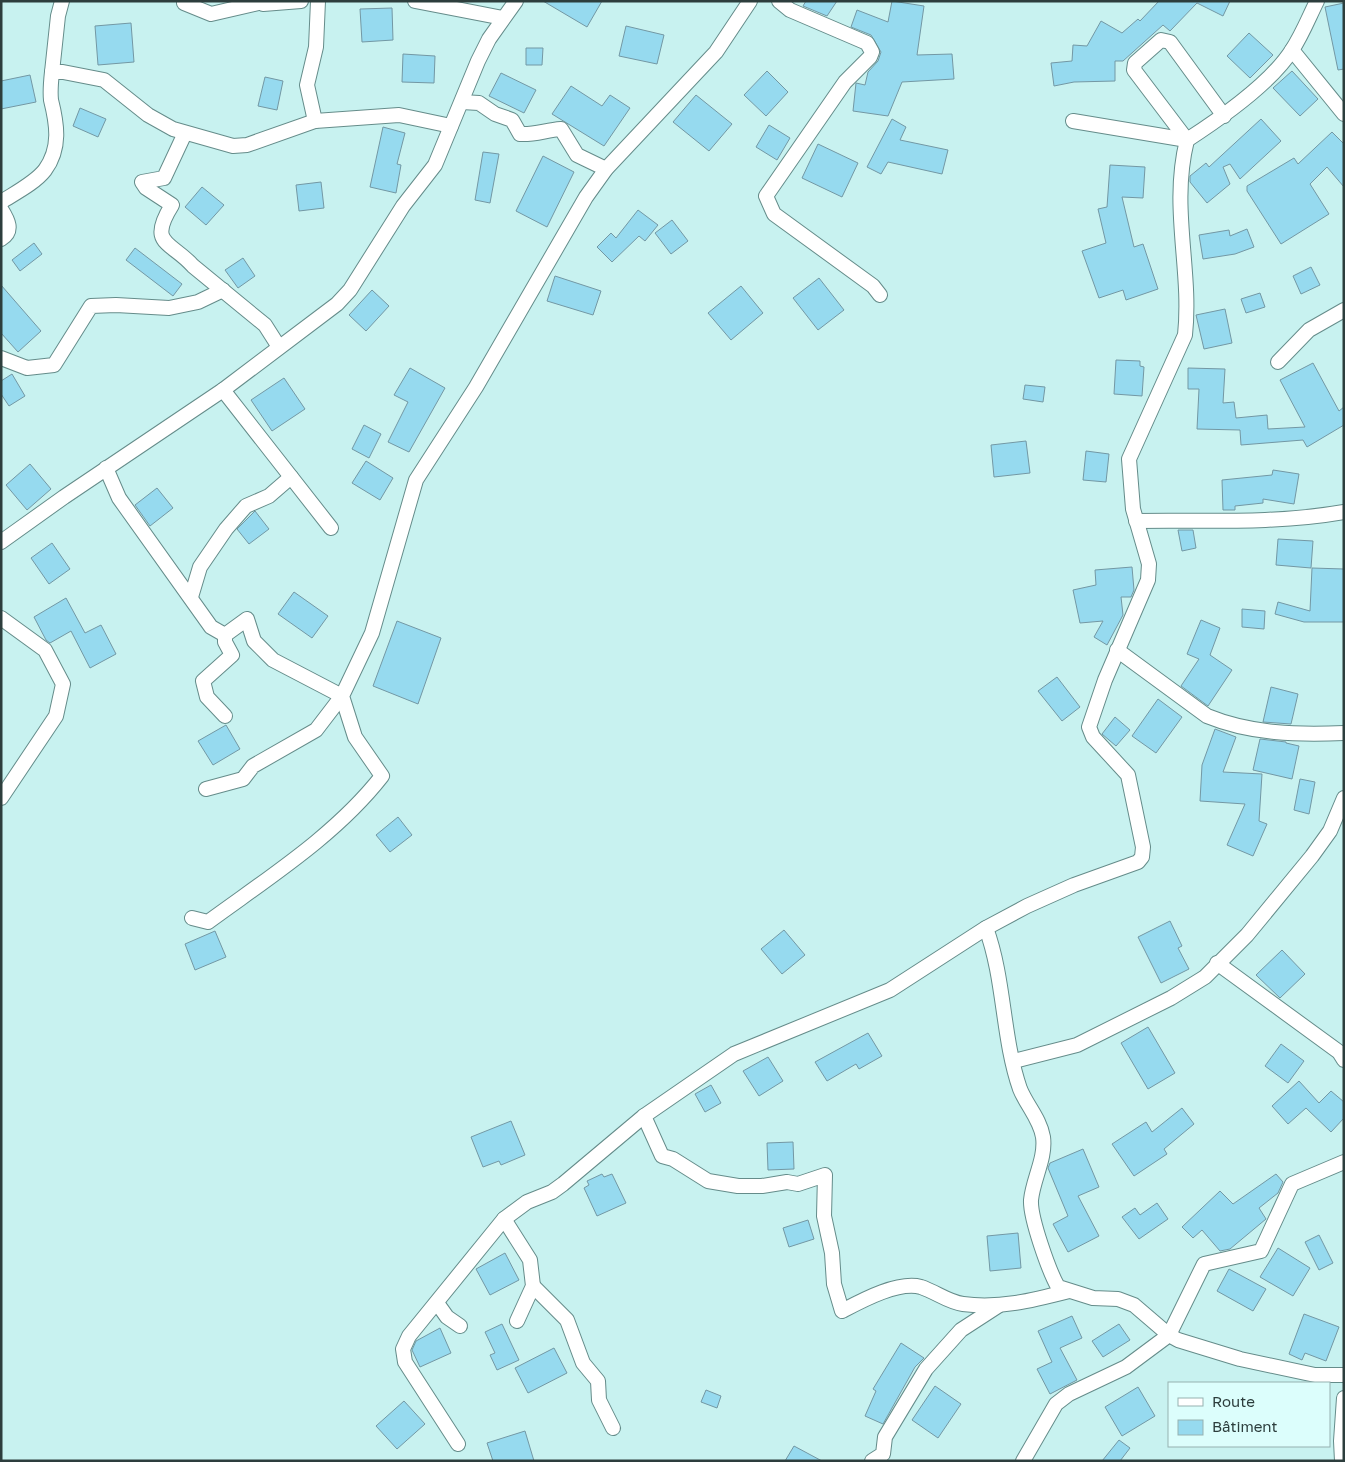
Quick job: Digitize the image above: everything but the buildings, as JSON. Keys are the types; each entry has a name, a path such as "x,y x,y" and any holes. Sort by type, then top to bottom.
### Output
{"street":[{"path":"1,202 44,171 53,155 58,137 55,111 51,98 52,72 58,16 62,1"},
{"path":"184,3 211,14 265,3 301,1"},
{"path":"315,120 307,85 316,47 318,1"},
{"path":"415,1 503,18"},
{"path":"1,542 106,468 223,390 337,304 350,290 403,206 435,165 478,61 489,39 516,1"},
{"path":"206,789 243,779 253,766 316,730 342,696 372,633 416,480 476,387 586,197 606,170 716,52 750,1"},
{"path":"778,1 790,10 867,44 872,52 870,57 845,82 766,196 769,206 774,214 873,286 880,295"},
{"path":"1073,121 1187,140 1224,116 1282,63 1292,50 1317,1"},
{"path":"458,1444 405,1362 403,1355 409,1336 504,1219 527,1202 552,1192 644,1116 734,1054 890,990 986,928 1027,906 1074,885 1138,862 1142,856 1142,847 1128,775 1090,732 1092,714 1117,650 1148,580 1149,564 1136,521 1128,469 1130,459 1185,335 1187,318 1180,231 1180,171 1187,140 1134,70 1135,63 1161,40 1170,42 1224,116"},
{"path":"1292,50 1341,105"},
{"path":"52,72 63,72 104,80 148,116 185,133 233,146 248,145 315,120 399,115 451,126"},
{"path":"462,102 480,103 495,114 512,120 520,134 536,135 542,130 561,129 577,155 606,170"},
{"path":"185,133 164,178 142,182 146,188 172,205 163,219 160,233 167,246 184,255 193,266 265,326 278,347"},
{"path":"1,209 8,219 9,228 7,235 1,239"},
{"path":"1,358 27,368 54,365 91,306 116,305 169,308 198,302 223,290"},
{"path":"1278,362 1309,330 1344,310"},
{"path":"223,390 331,528"},
{"path":"106,468 119,498 211,627 225,635"},
{"path":"190,597 200,568 226,529 246,506 269,496 291,477"},
{"path":"1136,521 1259,520 1318,517 1344,512"},
{"path":"1,618 45,650 63,684 56,716 1,798"},
{"path":"192,918 208,922 289,862 362,802 382,776 355,737 342,696 273,660 254,641 247,618 225,635"},
{"path":"225,635 225,642 232,655 204,682 207,697 225,716"},
{"path":"1117,650 1207,716 1224,723 1303,735 1344,733"},
{"path":"1014,1061 1077,1045 1171,998 1205,976 1247,935 1312,856 1330,831 1344,798"},
{"path":"986,928 994,950 1006,1032 1020,1088 1040,1124 1043,1136 1044,1147 1031,1201 1032,1211 1052,1275 1058,1287 1093,1298 1118,1299 1134,1305 1169,1335 1178,1340 1240,1359 1315,1375 1344,1375"},
{"path":"1217,963 1342,1053"},
{"path":"644,1116 662,1156 673,1159 708,1181 738,1186 762,1186 786,1182 798,1184 826,1175 824,1216 832,1254 834,1284 842,1310 869,1296 909,1285 922,1288 950,1301 998,1306 1072,1290"},
{"path":"1023,1461 1056,1404 1069,1394 1126,1367 1169,1335 1204,1264 1261,1251 1292,1184 1344,1162"},
{"path":"504,1219 530,1260 534,1286 517,1321"},
{"path":"534,1286 567,1320 584,1363 598,1382 599,1400 613,1428"},
{"path":"437,1303 447,1317 460,1326"},
{"path":"872,1461 883,1454 885,1437 926,1369 961,1330 998,1306"},
{"path":"1342,1461 1341,1441 1344,1398"}]}
